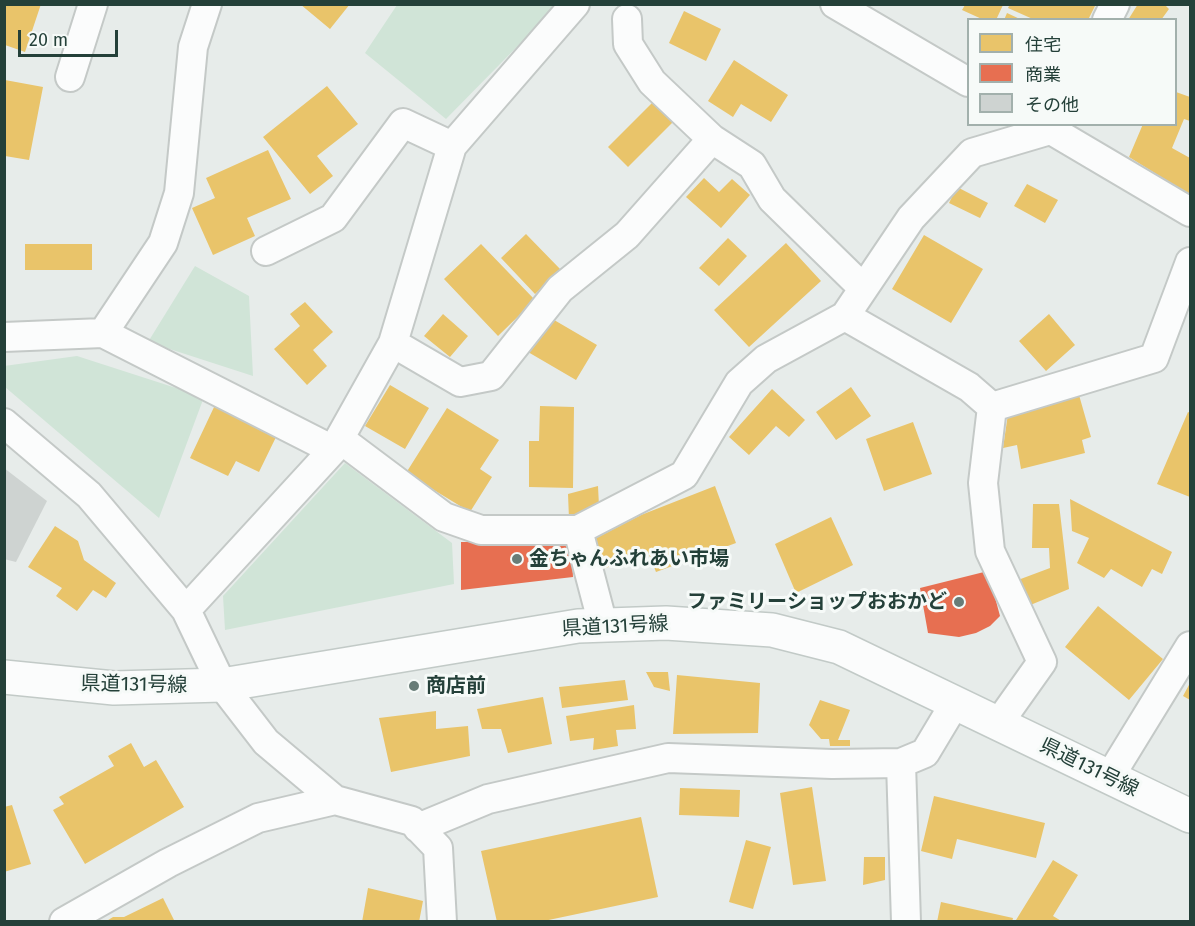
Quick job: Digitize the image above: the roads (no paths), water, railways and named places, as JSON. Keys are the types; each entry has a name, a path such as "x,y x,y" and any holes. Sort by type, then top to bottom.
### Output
{"main road":[{"name":"県道131号線","path":"4,677 114,688 222,685 578,626 666,623 772,630 839,647 1191,816"}],"street":[{"path":"70,77 93,4"},
{"path":"103,333 163,243 179,193 193,47 207,4"},
{"path":"186,610 336,444 393,344 452,146 575,4"},
{"path":"835,4 967,81"},
{"path":"1108,18 1115,4"},
{"path":"627,19 628,44 652,82 712,139 752,165 772,199 864,288"},
{"path":"266,251 333,218 403,123 452,146"},
{"path":"4,337 103,333 336,444 444,517 481,530 578,530 684,476 739,383 766,359 845,316 911,218 972,153 1048,126 1191,212"},
{"path":"393,344 460,381 490,376 560,289 627,235 712,139"},
{"path":"992,407 1154,358 1191,262"},
{"path":"845,316 969,387 992,407"},
{"path":"992,407 983,483 990,551 1042,662 998,724"},
{"path":"4,423 89,495 186,610 222,685 266,742 335,800 412,821 438,848 442,921"},
{"path":"578,530 603,625"},
{"path":"1109,778 1191,646"},
{"path":"418,828 488,799 668,758 901,764 925,753 955,703"},
{"path":"901,764 906,921"},
{"path":"64,921 168,863 258,818 335,800"}],"place":[{"name":"金ちゃんふれあい市場","path":"517,559"},
{"name":"ファミリーショップおおかど","path":"959,602"},
{"name":"商店前","path":"414,686"}]}
